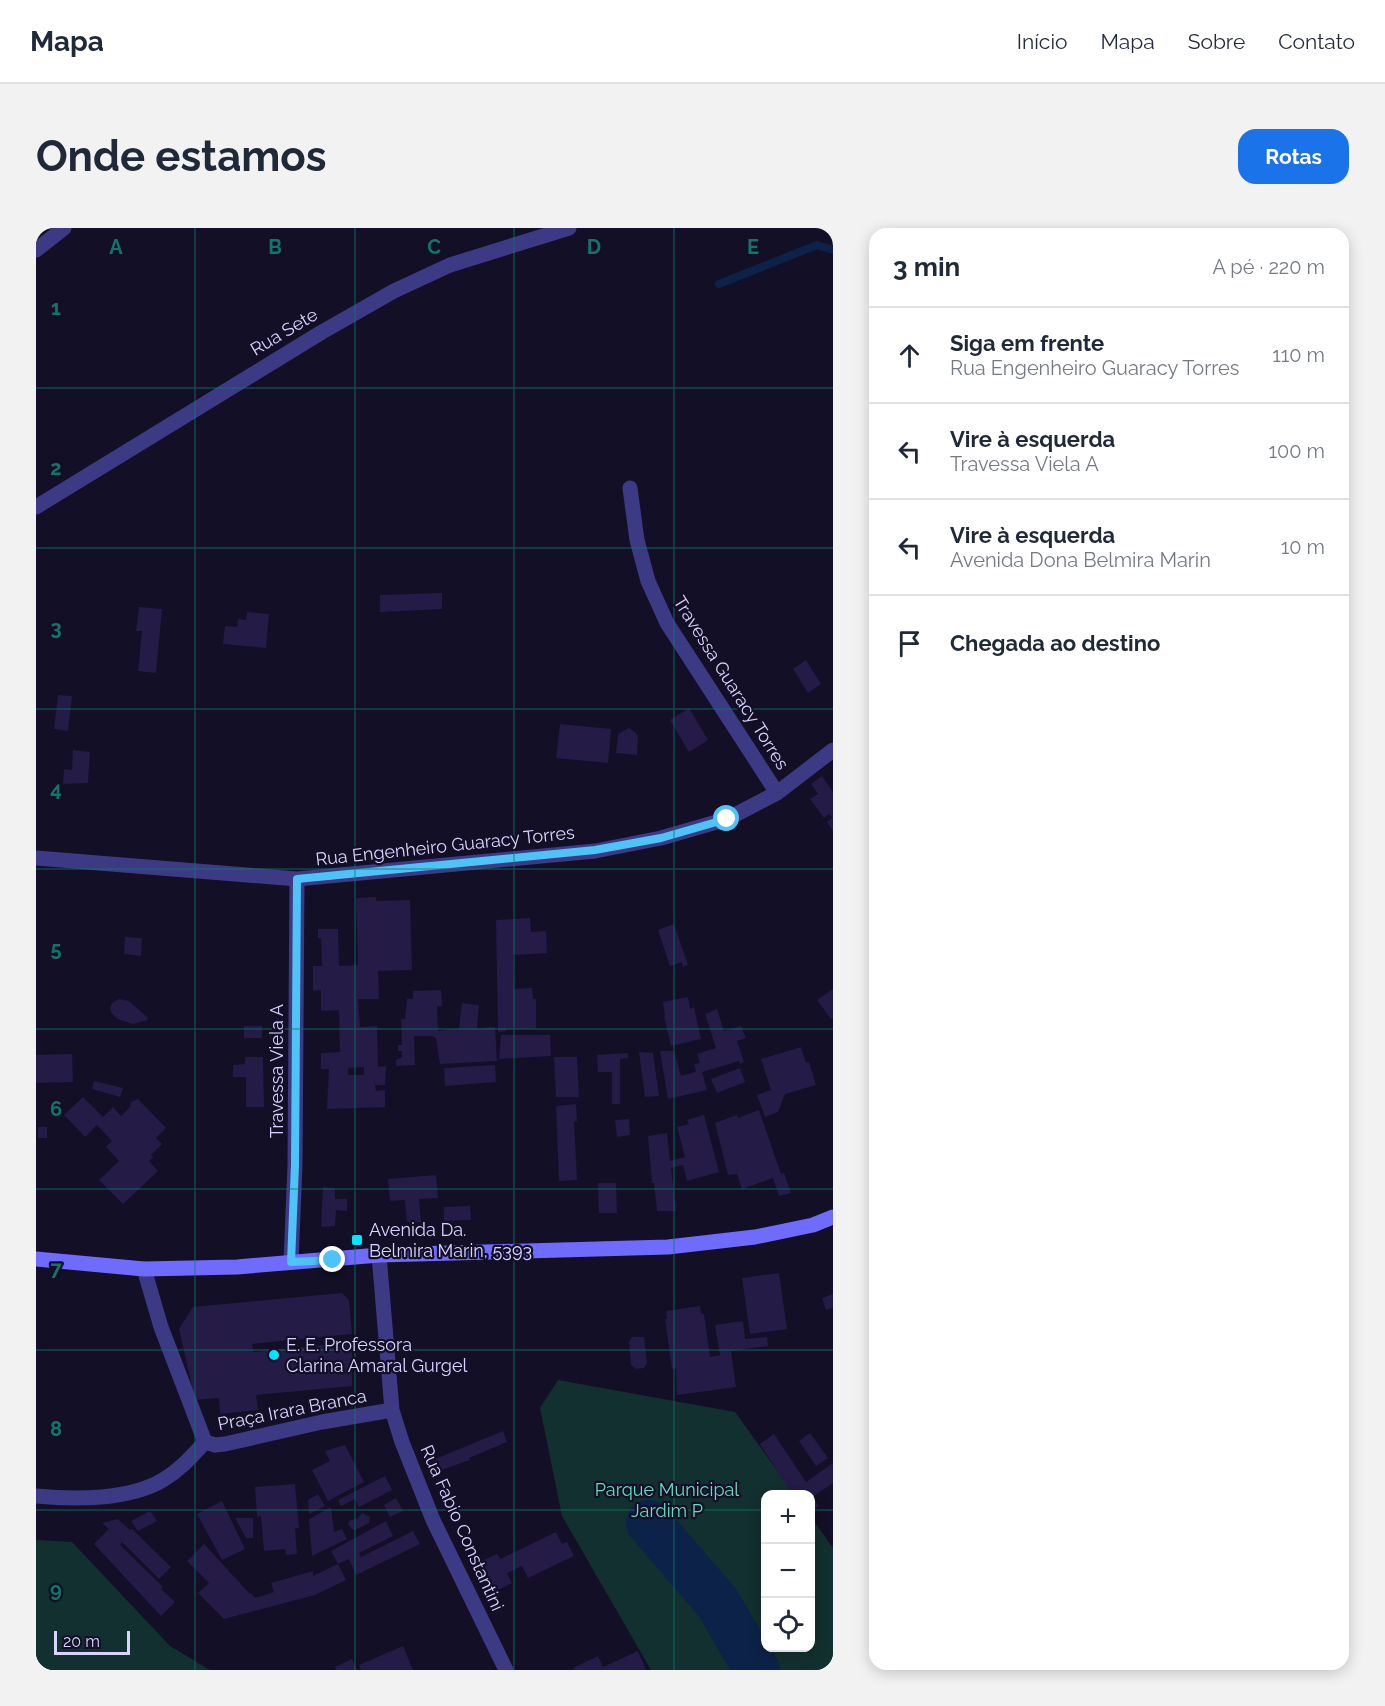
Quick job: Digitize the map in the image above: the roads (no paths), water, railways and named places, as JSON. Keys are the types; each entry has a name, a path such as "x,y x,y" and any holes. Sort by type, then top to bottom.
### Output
{"main road":[{"path":"36,1258 144,1269 237,1267 379,1255 668,1247 755,1237 813,1225 833,1217"}],"street":[{"path":"36,250 64,228"},
{"name":"Rua Sete","path":"36,507 321,332 394,291 450,265 527,234 569,228"},
{"name":"Travessa Guaracy Torres","path":"630,488 637,540 648,581 667,623 777,794"},
{"name":"Rua Engenheiro Guaracy Torres","path":"36,858 297,879 606,849 661,838 727,819 777,794 833,750"},
{"name":"Travessa Viela A","path":"291,1262 295,1165 297,879"},
{"name":"Rua Fabio Constantini","path":"379,1255 392,1410 402,1442 433,1520 506,1670"},
{"name":"Praça Irara Branca","path":"144,1269 161,1327 205,1442 215,1446 312,1424 392,1410"},
{"path":"36,1496 82,1498 122,1493 149,1486 178,1470 205,1442"}],"waterway":[{"path":"719,284 817,245 833,250"},
{"path":"649,1523 717,1602 757,1670"}],"place":[{"name":"Avenida Da. Belmira Marin, 5393","path":"357,1240"},
{"name":"E. E. Professora Clarina Amaral Gurgel","path":"274,1355"}],"park label":[{"name":"Parque Municipal Jardim P","path":"667,1500"}]}
